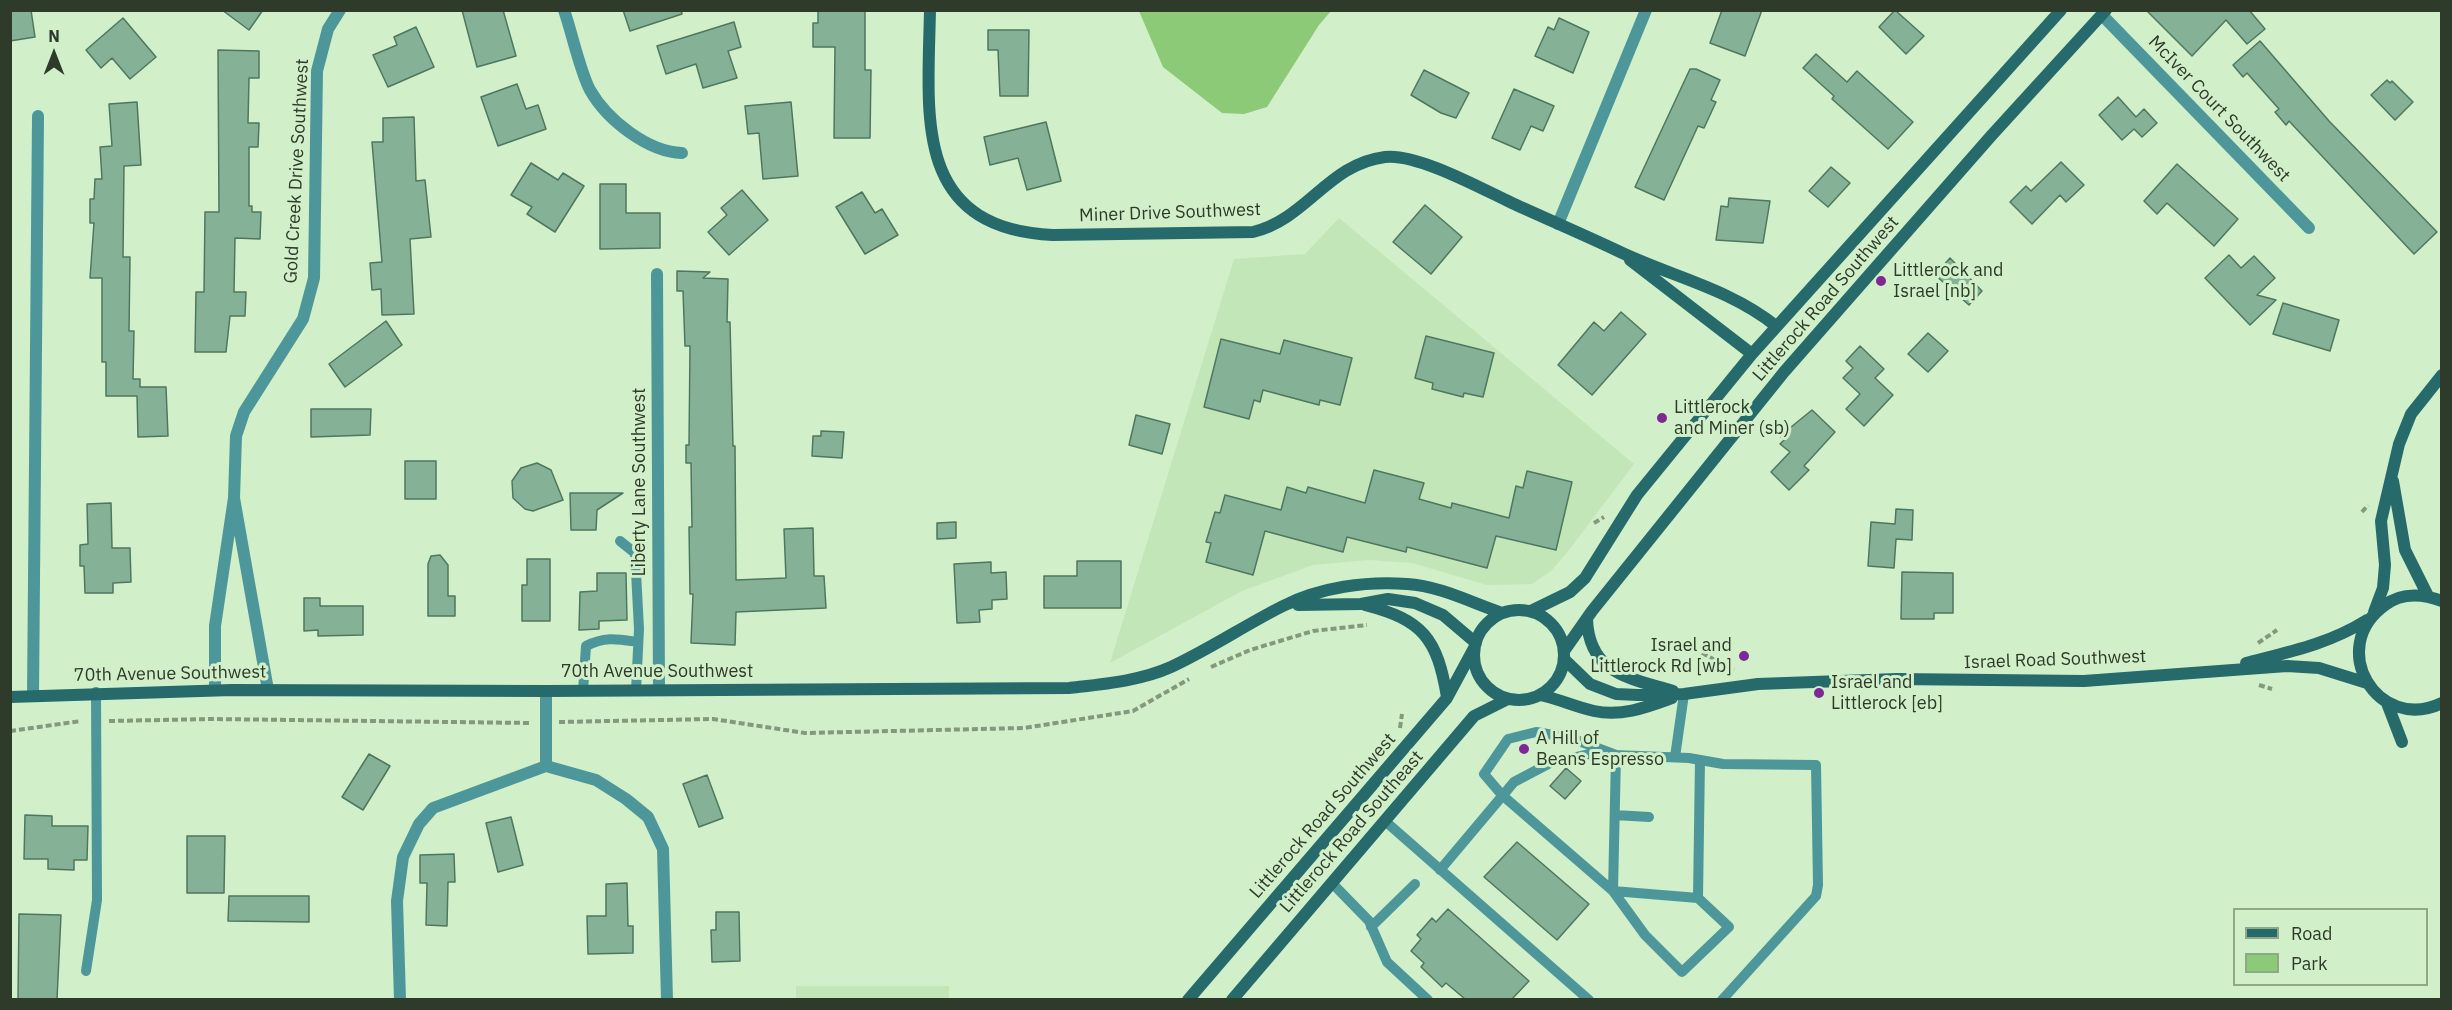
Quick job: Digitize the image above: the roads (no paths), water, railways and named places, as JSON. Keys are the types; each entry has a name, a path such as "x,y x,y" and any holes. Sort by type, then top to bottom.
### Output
{"street":[{"name":"Gold Creek Drive Southwest","path":"215,690 215,626 234,498 236,436 243,412 303,319 314,278 317,71 328,29 340,10"},
{"path":"564,10 590,90 627,132 665,153 682,153"},
{"name":"Miner Drive Southwest","path":"930,10 929,98 937,162 964,206 991,223 1023,234 1253,232 1284,221 1335,176 1362,162 1387,156 1426,165 1617,251 1728,296 1776,326"},
{"path":"1558,224 1646,10"},
{"name":"Littlerock Road Southwest","path":"1531,612 1570,592 1585,578 1637,495 1752,354 2061,10"},
{"name":"Littlerock Road Southwest","path":"1564,655 1587,619 1784,372 1991,136 2104,13"},
{"name":"McIver Court Southwest","path":"2104,13 2309,228"},
{"path":"33,695 38,116"},
{"name":"Miner Drive Southwest","path":"1617,251 1752,354"},
{"name":"Liberty Lane Southwest","path":"657,274 659,690"},
{"path":"2402,742 2387,703 2367,683 2359,665 2358,646 2363,628 2372,615 2383,588 2385,565 2381,521 2392,473 2411,414 2442,375"},
{"path":"2392,473 2405,550 2428,596 2442,601"},
{"name":"Gold Creek Drive Southwest","path":"234,498 268,690"},
{"name":"70th Avenue Southwest","path":"10,697 96,692 215,690 636,691 1069,688 1109,683 1169,668 1285,605 1338,588 1374,583 1410,584 1436,590 1503,613"},
{"name":"Israel Road Southwest","path":"2212,671 2320,644 2341,636 2390,601 2408,595 2428,596"},
{"name":"70th Avenue Southwest","path":"1285,605 1361,604 1388,599 1429,608 1458,626 1475,646"},
{"path":"1361,604 1399,614 1425,635 1443,671 1447,698"},
{"path":"1516,610 1531,612 1554,626 1564,655 1556,680 1540,695 1525,700 1508,699 1493,692 1482,680 1475,665 1475,646 1481,630 1503,613 1516,610"},
{"path":"1587,619 1591,645 1612,670 1684,694"},
{"name":"Littlerock Road Southwest","path":"1188,999 1447,698 1475,646"},
{"name":"Israel Road Southwest","path":"1564,655 1590,684 1616,694 1684,694 1758,684 1897,679 2084,681 2287,666 2319,668 2367,683"},
{"path":"546,691 546,766"},
{"name":"Israel Road Southwest","path":"1540,695 1594,711 1614,713 1634,711 1684,694"},
{"name":"Littlerock Road Southeast","path":"1232,999 1474,716 1508,699"},
{"path":"2387,703 2413,710 2442,703"},
{"path":"399,999 397,901 403,857 419,824 432,808 546,766 596,780 626,799 648,817 663,849 668,967 667,999"}],"lane":[{"path":"620,541 635,553 638,642 636,691"},
{"path":"583,691 586,646 600,639 612,638 638,642"},
{"path":"86,971 97,900 94,748 97,721 96,692"},
{"path":"1675,758 1684,694"},
{"path":"1613,891 1698,898 1729,927 1682,972 1645,935 1613,891 1503,795 1484,774 1508,739 1536,732 1571,738 1616,755"},
{"path":"1440,870 1514,782 1550,763 1589,754 1675,758 1723,764 1816,765 1818,885 1816,896 1722,999"},
{"path":"1613,891 1616,755"},
{"path":"1698,898 1700,760"},
{"path":"1615,815 1649,817"},
{"path":"1686,817 1699,818"},
{"path":"1385,821 1589,999"},
{"path":"1332,883 1369,921 1387,962 1428,999"},
{"path":"1371,927 1414,884"}],"place":[{"name":"Littlerock and Israel [nb]","path":"1881,281"},
{"name":"Littlerock and Miner (sb)","path":"1662,418"},
{"name":"Israel and Littlerock Rd [wb]","path":"1744,656"},
{"name":"Israel and Littlerock [eb]","path":"1819,693"},
{"name":"A Hill of Beans Espresso","path":"1524,749"}]}
